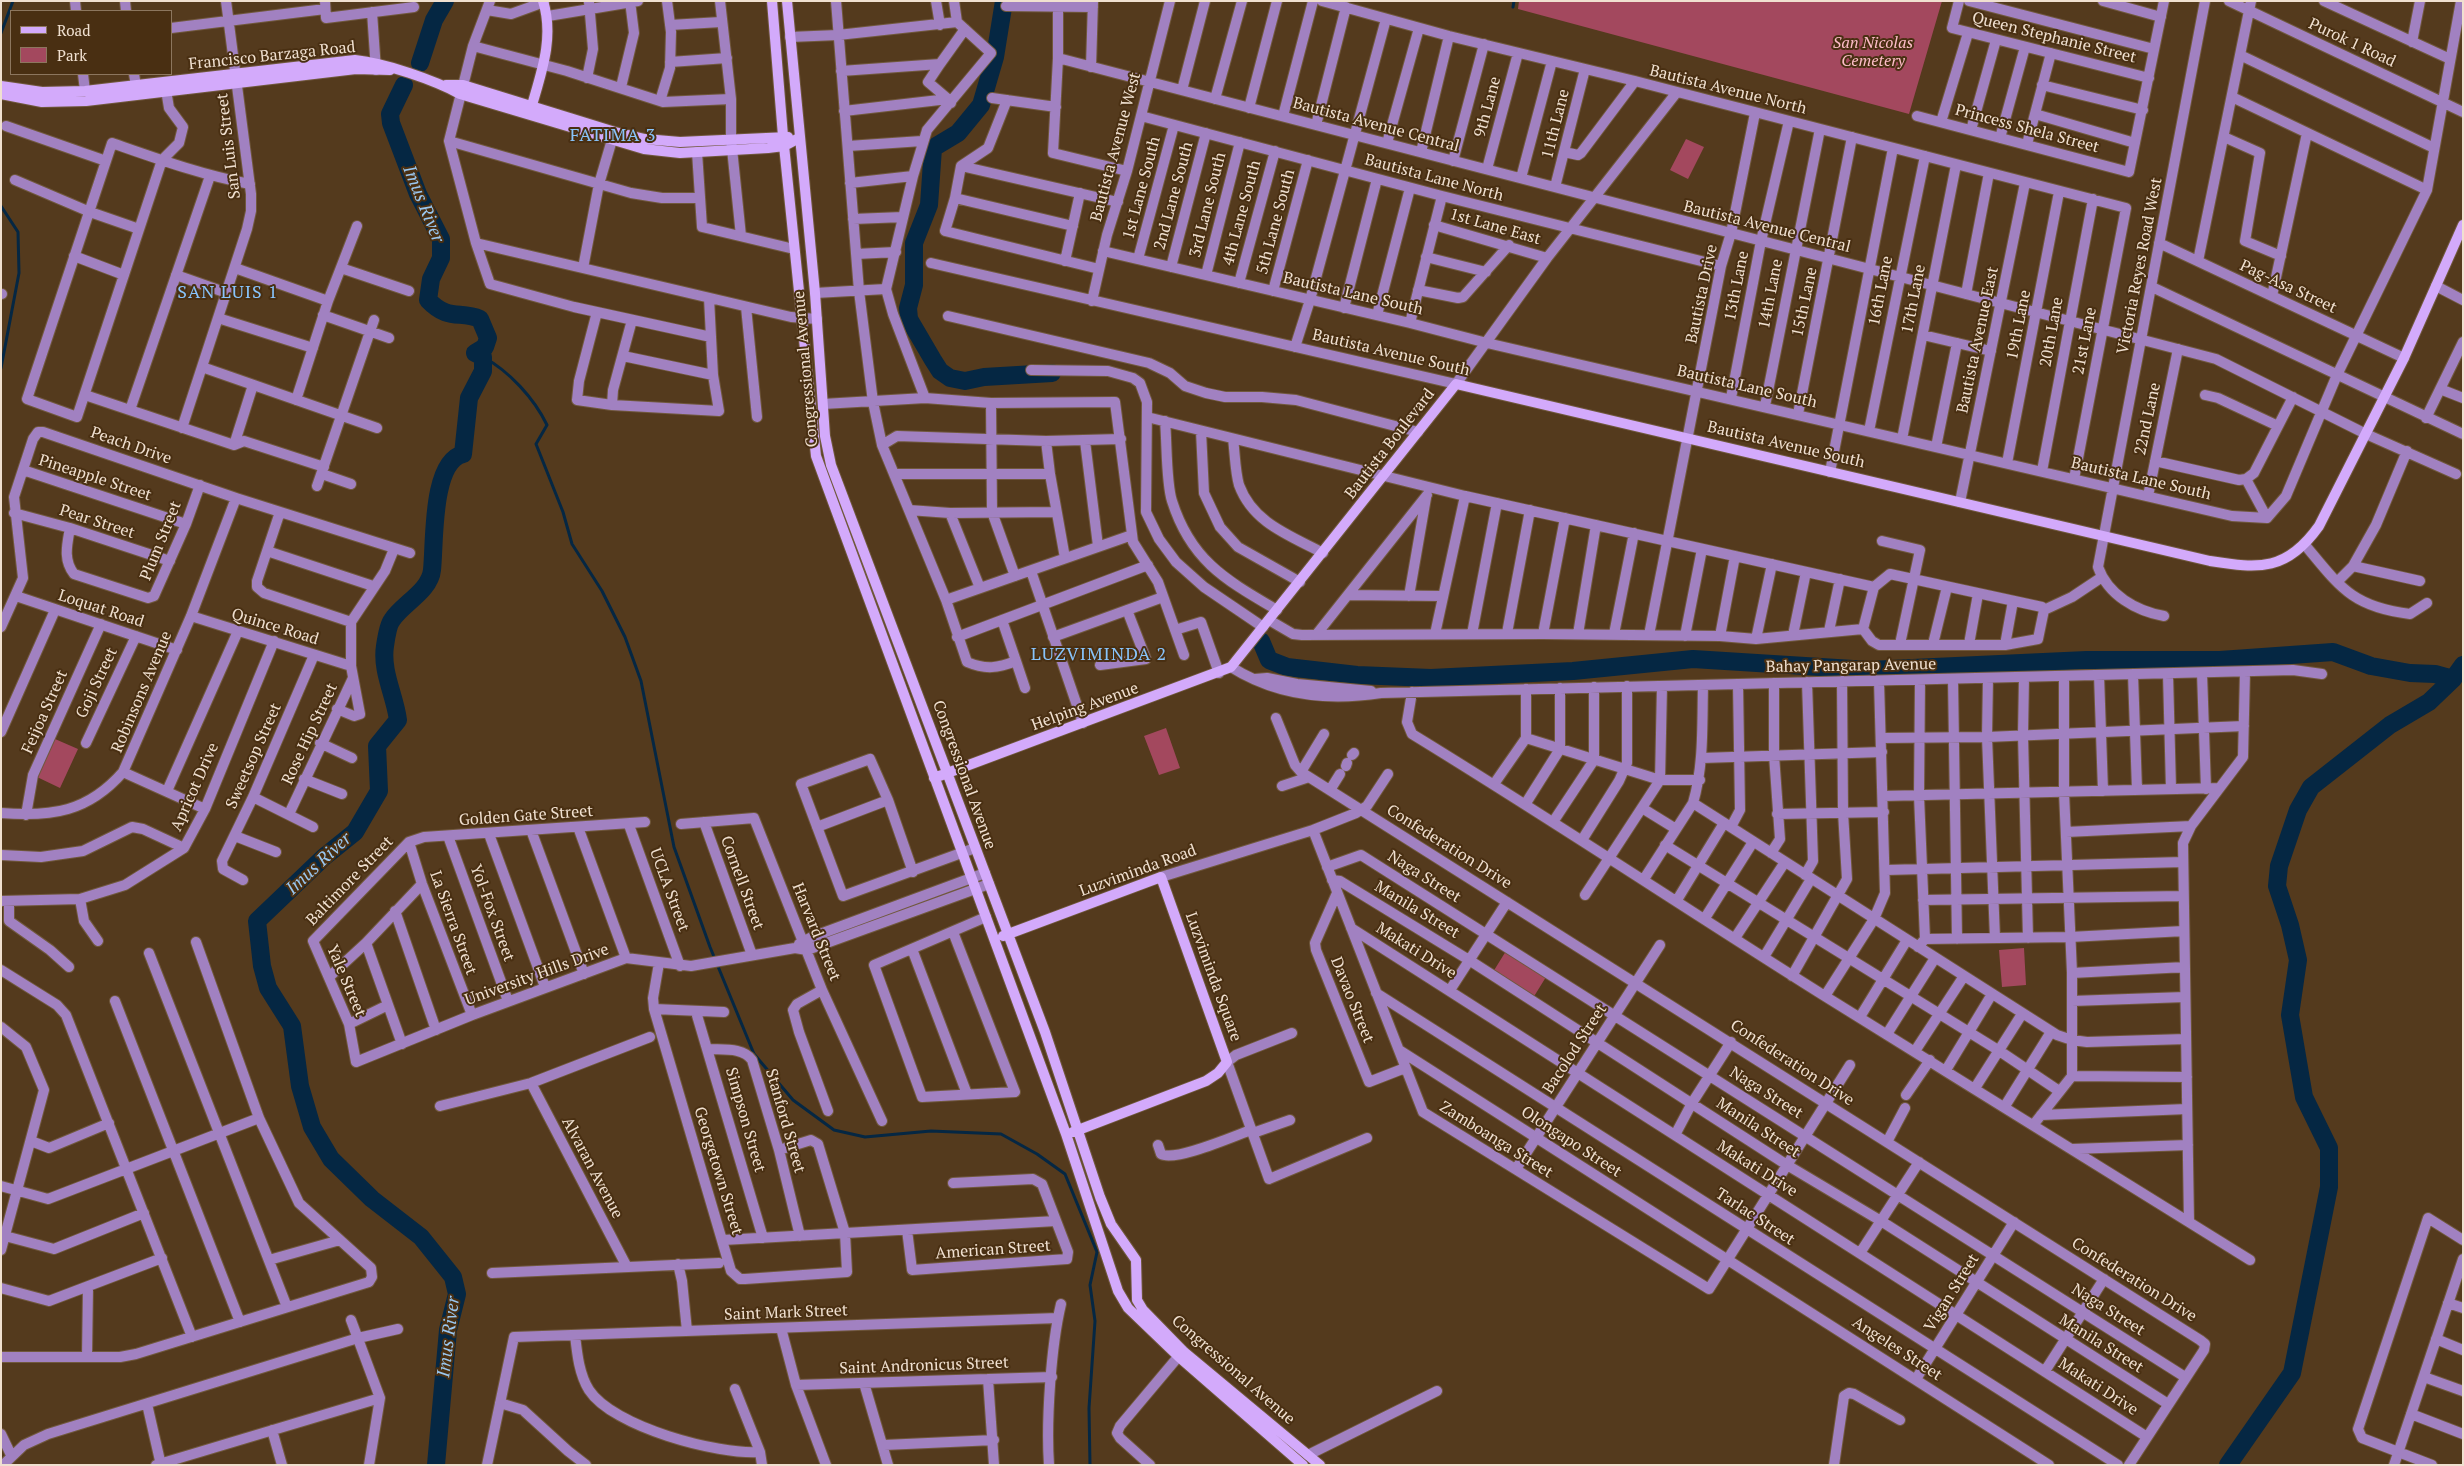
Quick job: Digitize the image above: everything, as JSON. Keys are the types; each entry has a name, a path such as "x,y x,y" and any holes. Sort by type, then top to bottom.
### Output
{"street":[{"name":"San Luis Street","path":"182,428 235,268 251,210 250,184 226,1"},
{"path":"660,101 670,62 670,25 667,1"},
{"path":"720,1 721,22 727,58 732,144 741,236"},
{"name":"Congressional Avenue","path":"772,1 783,141 816,456 934,778 996,939 1066,1134 1118,1291 1128,1308 1303,1465"},
{"name":"Congressional Avenue","path":"787,1 815,293 825,436 831,465 1008,934 1111,1224 1136,1260 1137,1300 1142,1310 1181,1354 1320,1465"},
{"path":"836,1 859,291 873,402 882,445 946,600 967,662 980,668 998,668 1016,661"},
{"path":"936,1 940,25"},
{"path":"925,398 886,289 922,141 927,130 991,53 961,25 954,1"},
{"name":"Bautista Avenue West","path":"1092,301 1103,251 1127,171 1170,1"},
{"path":"1182,90 1205,1"},
{"path":"1214,99 1242,1"},
{"path":"1250,108 1277,1"},
{"path":"1282,116 1313,1"},
{"name":"Bautista Avenue North","path":"1322,1 1449,36 1635,81 2126,208"},
{"name":"Queen Stephanie Street","path":"1959,1 1952,28 2149,78"},
{"path":"1969,1 2154,49"},
{"path":"2103,1 2161,16"},
{"path":"2035,114 2135,143 2164,1"},
{"name":"Victoria Reyes Road West","path":"2102,577 2098,567 2103,536 2152,287 2205,1"},
{"name":"Purok 1 Road","path":"2229,1 2250,6 2463,112"},
{"path":"2324,1 2450,59"},
{"path":"2412,42 2419,1"},
{"path":"2246,479 2267,518 2286,496 2355,335 2427,190 2461,1"},
{"path":"530,111 544,66 548,16 544,2 511,14 488,6 461,90 449,141 476,243 490,284 596,312 711,337"},
{"path":"548,16 589,4 633,2 634,33 622,87"},
{"path":"1006,6 1035,3 1058,6 1093,4 1091,67"},
{"path":"587,78 593,49 589,4"},
{"path":"172,28 229,22 325,5 326,18 414,7"},
{"path":"1058,6 1054,153 1127,171"},
{"path":"2198,261 2250,6"},
{"path":"1316,125 1346,7"},
{"path":"372,12 376,66"},
{"path":"1295,347 1310,300 1353,135 1386,19"},
{"path":"670,25 721,22"},
{"path":"790,38 940,25 961,25"},
{"path":"950,101 928,82 961,25"},
{"path":"1387,144 1419,28"},
{"path":"1941,122 1968,33"},
{"path":"1421,152 1449,36"},
{"path":"1971,130 1996,40"},
{"path":"1453,161 1484,44"},
{"path":"474,46 622,87 660,101 730,99"},
{"path":"2000,138 2025,47"},
{"name":"9th Lane","path":"1487,169 1518,53"},
{"path":"2027,144 2051,53"},
{"path":"2240,55 2434,148"},
{"path":"670,62 727,58"},
{"name":"Bautista Avenue Central","path":"1058,58 2216,359 2366,434 2456,474"},
{"path":"1521,178 1552,61"},
{"name":"Francisco Barzaga Road","path":"3,91 42,102 86,102 166,88 236,80 338,62 376,66 397,71 613,136 644,149 697,152 732,144"},
{"path":"841,71 940,64"},
{"name":"11th Lane","path":"1555,187 1585,69"},
{"path":"83,75 85,91"},
{"path":"134,75 136,86"},
{"path":"1564,152 1578,155 1581,153 1635,81"},
{"path":"2042,85 2143,110"},
{"name":"Francisco Barzaga Road","path":"3,91 85,91 136,86 166,88"},
{"path":"166,88 169,108 183,127 179,143 162,160 77,417 26,399 112,143 162,160 210,176 250,184"},
{"name":"Bautista Boulevard","path":"1232,667 1456,384 1547,258 1677,92"},
{"path":"2232,97 2427,190"},
{"path":"992,98 1056,107"},
{"path":"1007,100 988,148 961,166 955,198 944,231 1099,269"},
{"path":"844,111 950,101"},
{"name":"Bautista Drive","path":"1649,636 1721,266 1731,233 1755,113"},
{"name":"Bautista Lane North","path":"1141,116 1410,188 1721,266"},
{"name":"Princess Shela Street","path":"1917,116 2129,172 2135,143"},
{"name":"13th Lane","path":"1731,398 1761,241 1789,121"},
{"name":"1st Lane South","path":"1138,259 1174,125"},
{"path":"6,126 106,161"},
{"name":"14th Lane","path":"1765,406 1820,129"},
{"name":"2nd Lane South","path":"1172,267 1206,133"},
{"path":"2272,296 2307,133"},
{"path":"583,268 599,184 613,136"},
{"name":"Francisco Barzaga Road","path":"613,136 732,144 783,141 799,138"},
{"name":"15th Lane","path":"1798,414 1852,137"},
{"path":"2224,137 2260,154 2245,241 2281,256"},
{"path":"449,141 631,193 662,198 700,198"},
{"path":"848,146 922,141"},
{"name":"3rd Lane South","path":"1206,275 1240,142"},
{"path":"1830,472 1868,268 1893,148"},
{"name":"4th Lane South","path":"1239,283 1275,151"},
{"path":"697,152 702,227 794,249"},
{"name":"16th Lane","path":"1869,431 1899,276 1925,156"},
{"name":"5th Lane South","path":"1273,291 1308,160"},
{"name":"17th Lane","path":"1902,439 1956,165"},
{"path":"961,166 1118,202"},
{"path":"1966,294 1989,174"},
{"path":"130,410 210,176"},
{"path":"850,183 913,176"},
{"path":"1344,308 1377,179"},
{"path":"15,180 90,212 139,229"},
{"name":"Bautista Avenue East","path":"1960,502 2025,183"},
{"path":"1377,315 1410,188"},
{"name":"19th Lane","path":"2008,463 2059,192"},
{"path":"1064,261 1080,193"},
{"path":"1410,323 1442,196"},
{"path":"955,198 1073,226"},
{"name":"20th Lane","path":"2042,471 2093,199"},
{"name":"21st Lane","path":"2074,479 2126,208"},
{"path":"853,219 903,217"},
{"name":"1st Lane East","path":"1434,225 1509,245 1547,258"},
{"name":"Bautista Avenue South","path":"932,263 2210,561 2247,567 2278,563 2291,556 2305,545 2319,526 2404,358 2463,225"},
{"path":"296,400 328,301 358,226"},
{"path":"476,243 746,307 802,318 817,319"},
{"name":"Pag-Asa Street","path":"2159,243 2404,358"},
{"path":"1418,290 1458,298 1463,297 1509,245"},
{"name":"Bautista Lane South","path":"1103,251 1377,315 1487,343 1697,390 2232,516 2267,518"},
{"path":"856,254 896,252"},
{"path":"74,256 124,274"},
{"path":"1426,257 1486,272"},
{"path":"235,268 328,301"},
{"path":"341,268 409,291"},
{"path":"176,275 227,293"},
{"path":"2436,286 2463,300"},
{"path":"2152,287 2463,434"},
{"path":"815,293 886,289"},
{"path":"596,312 587,357 579,381 577,400 612,405 719,410 713,375 708,298"},
{"path":"746,307 757,418"},
{"path":"323,316 389,338"},
{"path":"948,316 1149,363 1170,373 1185,386 1206,393 1225,397 1262,397 1296,400 1418,432"},
{"path":"218,318 313,348"},
{"path":"317,486 374,320"},
{"path":"612,405 613,390 632,320"},
{"path":"1923,335 1991,352"},
{"path":"2426,418 2440,389 2459,360 2463,342"},
{"path":"1936,447 1957,343"},
{"name":"22nd Lane","path":"2148,496 2178,349"},
{"path":"623,356 713,375"},
{"path":"202,367 376,428"},
{"path":"1031,370 1108,372 1133,378 1140,383 1148,402 1146,512 1159,539 1176,562 1204,587 1266,624 1293,634 1614,634 1720,636 1756,639 1863,629"},
{"path":"234,445 253,385"},
{"path":"2440,389 2463,398"},
{"path":"85,394 234,445 244,441 323,471 351,484"},
{"path":"2205,395 2218,398 2278,426"},
{"path":"2155,461 2239,480 2246,479 2254,473 2293,397"},
{"path":"823,404 925,398 992,403 1115,402 1133,542 1158,582 1184,654"},
{"path":"992,403 992,512 1015,576"},
{"path":"1148,417 1384,476 1428,491 1465,496 1874,587"},
{"path":"1165,421 1172,500 1190,541 1199,555 1214,569 1277,610"},
{"path":"1201,430 1204,493 1220,526 1238,547 1300,582"},
{"name":"Peach Drive","path":"1,627 16,596 23,570 14,514 14,498 34,435 42,432 236,498 410,553"},
{"path":"882,445 897,436 1046,441 1121,439"},
{"path":"1233,439 1239,484 1249,505 1266,523 1323,553"},
{"path":"1046,441 1056,512 1065,558"},
{"path":"1085,441 1098,546"},
{"path":"2337,582 2353,566 2376,525 2407,451"},
{"name":"Pineapple Street","path":"23,470 186,524"},
{"path":"894,474 1050,474"},
{"name":"Plum Street","path":"70,528 66,550 69,567 74,574 148,598 154,596 158,591 200,485"},
{"path":"1316,635 1428,491"},
{"path":"1409,596 1428,491"},
{"path":"1435,634 1465,496"},
{"name":"Robinsons Avenue","path":"1,813 26,815 64,812 85,804 103,792 123,772 191,616 236,498"},
{"path":"1472,634 1497,503"},
{"path":"909,510 950,513 1056,512"},
{"path":"1507,634 1530,510"},
{"path":"280,512 257,581 257,587 264,593 351,622 384,570 394,549"},
{"path":"950,513 980,588"},
{"name":"Pear Street","path":"14,514 70,528 170,562"},
{"path":"1544,634 1565,518"},
{"path":"1578,634 1596,525"},
{"path":"1614,634 1634,533"},
{"path":"946,600 1132,535"},
{"path":"1882,541 1920,550 1900,644"},
{"path":"2305,545 2337,582 2355,598 2379,608 2410,614 2427,603"},
{"path":"1686,636 1702,549"},
{"path":"268,551 373,586"},
{"path":"1720,636 1735,556"},
{"path":"1756,639 1772,564"},
{"path":"957,637 1148,565"},
{"path":"2353,566 2420,581"},
{"path":"1031,571 1083,723"},
{"path":"1793,635 1806,572"},
{"path":"1863,629 1874,587 1890,574 2013,601 2044,610"},
{"path":"2044,610 2072,597 2102,577 2134,607 2149,614 2164,616"},
{"path":"1829,632 1840,579"},
{"path":"1933,644 1947,587"},
{"path":"1969,644 1978,594"},
{"path":"1348,595 1443,596"},
{"name":"Loquat Road","path":"16,596 176,650"},
{"path":"1053,636 1163,597"},
{"path":"2005,645 2013,601"},
{"path":"1,732 55,610"},
{"path":"1100,665 1146,659 1127,610"},
{"path":"1863,629 1875,644 2005,645 2038,639 2044,610"},
{"name":"Quince Road","path":"191,616 352,666"},
{"path":"1002,620 1025,688"},
{"name":"Rose Hip Street","path":"288,814 320,743 353,678 351,622"},
{"path":"1175,630 1201,622 1219,673"},
{"name":"Feijoa Street","path":"26,815 33,775 101,624"},
{"path":"167,791 238,631"},
{"name":"Goji Street","path":"86,743 136,636"},
{"name":"Apricot Drive","path":"5,901 80,899 125,884 184,848 204,809 274,641"},
{"name":"Sweetsop Street","path":"243,880 222,869 222,861 253,797 314,655"},
{"name":"Helping Avenue","path":"947,773 1232,667"},
{"name":"Bahay Pangarap Avenue","path":"1232,667 1255,679 1268,678 1297,684 1381,692 2293,670 2322,674"},
{"path":"2189,1222 2183,896 2184,844 2191,826 2243,757 2245,672"},
{"path":"2202,673 2206,788"},
{"path":"2133,674 2137,790"},
{"path":"2168,674 2171,789"},
{"path":"2099,675 2103,791"},
{"path":"2034,1124 2072,1076 2072,972 2064,792 2064,676"},
{"path":"2024,677 2025,866 2028,938"},
{"path":"337,709 354,716 360,714 353,678"},
{"path":"1988,678 1987,737 1995,938"},
{"path":"1954,679 1957,939"},
{"path":"1825,996 1874,919 1884,898 1886,870 1879,680"},
{"path":"1920,680 1918,796 1924,900 1922,943 1935,958 2051,1032 2072,1040 2186,1039"},
{"path":"1792,976 1847,879 1843,812 1842,681"},
{"path":"1764,956 1808,877 1813,861 1807,682"},
{"path":"1771,853 1780,838 1774,756 1774,683"},
{"path":"1677,900 1698,866 1740,810 1738,684"},
{"path":"1644,879 1693,803 1700,780 1703,685"},
{"path":"1582,840 1628,763 1627,686"},
{"path":"1585,895 1660,780 1662,686"},
{"path":"1554,822 1594,760 1594,687"},
{"path":"1526,803 1560,749 1560,688"},
{"path":"1494,784 1526,738 1526,689"},
{"path":"1412,692 1407,722 1412,734 1526,803 1764,956 1792,976 2005,1106 2250,1260"},
{"name":"Confederation Drive","path":"1276,718 1295,765 1305,774 1731,1042 2205,1344 2204,1350 2186,1377"},
{"path":"1881,738 1987,737 2244,726"},
{"path":"1282,786 1305,774 1324,734"},
{"path":"1526,738 1660,780 1700,780"},
{"path":"320,743 352,758"},
{"path":"1702,758 1882,752"},
{"path":"913,872 888,800 870,759 801,784 843,896 913,872 974,848"},
{"path":"1330,790 1348,762"},
{"path":"123,772 204,809"},
{"path":"934,778 947,773"},
{"name":"Confederation Drive","path":"1292,836 1313,830 1362,810 1367,806 1388,774"},
{"path":"304,779 342,794"},
{"path":"1883,796 2218,788"},
{"path":"253,797 313,827"},
{"path":"817,827 888,800"},
{"path":"1693,803 1907,940 1922,943 1957,939 2070,937 2184,931"},
{"path":"1642,808 1676,829"},
{"path":"1777,814 1884,812"},
{"name":"Harvard Street","path":"681,824 754,818 822,990 882,1121"},
{"name":"Golden Gate Street","path":"409,842 424,837 629,825 645,822"},
{"name":"Cornell Street","path":"704,822 752,955"},
{"name":"UCLA Street","path":"629,825 680,966"},
{"path":"2066,832 2191,826"},
{"path":"1,855 41,857 82,852 132,827 143,829 184,848"},
{"path":"578,827 626,958"},
{"path":"531,830 584,974"},
{"name":"Zamboanga Street","path":"1313,830 1422,1112 1709,1289 1728,1260"},
{"path":"489,834 544,987"},
{"path":"235,836 276,852"},
{"name":"Yol-Fox Street","path":"448,836 508,1001"},
{"name":"Luzviminda Road","path":"996,939 1161,877 1292,836"},
{"name":"La Sierra Street","path":"409,842 422,884 472,1015"},
{"name":"Baltimore Street","path":"313,941 409,842"},
{"path":"1705,918 1754,842"},
{"path":"1665,845 1938,1015 1998,1050 2060,1091"},
{"name":"Naga Street","path":"1327,866 1361,855 2186,1377"},
{"path":"1735,938 1785,862"},
{"path":"1886,870 2183,862"},
{"path":"806,946 974,882 985,873"},
{"name":"Luzviminda Square","path":"1066,1134 1206,1081 1218,1073 1227,1062 1161,877"},
{"name":"Manila Street","path":"1332,880 1340,881 1470,960 1787,1165 1880,1221 2168,1404"},
{"path":"974,882 988,884"},
{"path":"329,977 366,943 422,884"},
{"name":"Davao Street","path":"1337,893 1315,942 1316,950 1369,1082 1405,1068"},
{"path":"1924,900 2183,896"},
{"path":"80,899 84,921 98,941"},
{"path":"5,901 9,921 50,950 69,967"},
{"path":"1450,990 1507,902"},
{"path":"395,911 436,1030"},
{"path":"953,932 1015,1092 922,1098 874,965 986,917"},
{"name":"Makati Drive","path":"1351,928 2147,1437"},
{"path":"1860,1018 1907,940"},
{"name":"Yale Street","path":"313,941 349,1024 356,1062"},
{"path":"1,1357 87,1357 136,1354 369,1282 372,1276 371,1268 299,1203 260,1118 196,942"},
{"path":"366,943 402,1044"},
{"name":"Bacolod Street","path":"1516,1169 1660,945"},
{"name":"University Hills Drive","path":"356,1062 544,987 626,958 680,966 706,965 806,946"},
{"path":"912,949 967,1094"},
{"path":"149,953 287,1307"},
{"path":"1887,1034 1935,958"},
{"name":"Georgetown Street","path":"659,963 653,998 654,1010 731,1271 740,1279 847,1272 845,1233"},
{"path":"2072,972 2185,967"},
{"path":"1,970 63,1010 127,1168 192,1337"},
{"path":"1915,1051 1964,976"},
{"path":"822,990 797,1004 793,1010 799,1032 828,1111"},
{"name":"Tarlac Street","path":"1376,992 1746,1230 2118,1465"},
{"path":"1946,1070 1992,994"},
{"path":"2072,1001 2185,997"},
{"path":"115,1001 240,1322"},
{"path":"349,1024 388,1005"},
{"path":"654,1010 724,1012"},
{"name":"Simpson Street","path":"696,1012 763,1238"},
{"path":"1974,1088 2022,1014"},
{"path":"1,1028 26,1047 44,1090 1,1250"},
{"path":"2005,1106 2051,1032"},
{"path":"1292,1033 1236,1055 1227,1062 1269,1179 1367,1138"},
{"path":"440,1106 531,1083 650,1037"},
{"path":"1675,1135 1709,1075 1731,1042"},
{"name":"Stanford Street","path":"708,1049 742,1052 748,1054 752,1060 779,1150 800,1236"},
{"name":"Olongapo Street","path":"1399,1050 1728,1260"},
{"path":"1906,1096 1930,1060"},
{"path":"1728,1260 1850,1065"},
{"path":"2072,1076 2187,1077"},
{"name":"Alvaran Avenue","path":"531,1083 627,1267"},
{"path":"1887,1142 1905,1108"},
{"path":"2041,1115 2187,1109"},
{"path":"1,1186 48,1199 260,1118"},
{"path":"1158,1145 1161,1154 1168,1156 1188,1152 1290,1120"},
{"path":"31,1141 49,1148 109,1123"},
{"path":"779,1150 811,1140 818,1144 845,1233"},
{"path":"2072,1149 2188,1145"},
{"path":"1860,1253 1919,1162"},
{"name":"American Street","path":"907,1230 912,1270 1064,1261 1067,1259 1068,1252 1038,1180 954,1183"},
{"path":"5,1236 54,1250 144,1213"},
{"path":"2432,1465 2362,1438 2358,1429 2428,1218 2463,1240"},
{"path":"723,1240 1056,1221"},
{"name":"Vigan Street","path":"1916,1379 2014,1222"},
{"path":"269,1260 340,1240"},
{"path":"1,1288 49,1301 162,1258"},
{"name":"Angeles Street","path":"1728,1260 2049,1465"},
{"path":"492,1273 718,1262"},
{"path":"2394,1465 2462,1263"},
{"path":"678,1264 682,1282 687,1331"},
{"path":"2045,1371 2104,1279"},
{"path":"87,1357 88,1287"},
{"path":"2448,1303 2463,1308"},
{"path":"1049,1465 1048,1441 1052,1377 1061,1304"},
{"name":"Saint Mark Street","path":"500,1403 514,1337 1058,1318"},
{"path":"352,1320 380,1398 368,1465"},
{"path":"782,1328 796,1385 826,1465"},
{"path":"3,1465 11,1455 24,1445 48,1434 358,1338 398,1329"},
{"path":"575,1335 582,1372 590,1390 605,1408 646,1430 732,1450 760,1452"},
{"path":"2436,1339 2463,1350"},
{"path":"1150,1465 1120,1438 1117,1433 1120,1426 1181,1354"},
{"path":"2424,1376 2463,1391"},
{"name":"Saint Andronicus Street","path":"796,1385 1052,1377"},
{"path":"2129,1465 2186,1377"},
{"path":"988,1379 994,1440 994,1465"},
{"path":"864,1383 884,1445 888,1465"},
{"path":"735,1389 760,1452 762,1465"},
{"path":"1308,1455 1438,1391"},
{"path":"1834,1465 1844,1396 1848,1393 1854,1394 1900,1420"},
{"path":"146,1404 159,1464 380,1398"},
{"path":"487,1465 500,1403 523,1410 568,1452 586,1465"},
{"path":"2411,1414 2463,1434"},
{"path":"272,1430 282,1465"},
{"path":"1,1434 11,1455"},
{"path":"884,1445 994,1440"}],"green space":[{"name":"San Nicolas Cemetery","path":"1519,1 1942,1 1909,114 1518,9"},
{"path":"1686,139 1704,147 1688,179 1670,170"},
{"path":"1166,728 1180,768 1159,775 1144,736"},
{"path":"55,739 78,749 60,788 37,777"},
{"path":"2024,948 2026,985 2002,987 1999,950"},
{"path":"1506,951 1546,977 1533,998 1493,972"}],"waterway":[{"path":"1,33 13,1"},
{"name":"Imus River","path":"420,63 434,20 445,1"},
{"path":"1004,1 995,57 981,105 958,133 933,148 929,205 914,243 914,285 908,308 909,319 940,371 950,378 965,381 984,377 1052,373"},
{"path":"1513,7 1514,1"},
{"name":"Imus River","path":"404,85 390,114 391,123 418,194 441,239 441,258 431,279 428,300 442,311 480,319 488,338 485,347 475,353 483,357 483,371 469,398 463,454 453,460 445,472 440,487 430,578 421,591 397,614 387,632 384,655 385,665 398,720 377,746 379,791 355,832 324,857 257,921 262,966 268,988 292,1026 300,1086 312,1127 331,1159 372,1199 421,1237 453,1277 457,1294 448,1330 436,1465"},
{"path":"1,206 18,232 19,273 1,368"},
{"path":"483,357 520,386 542,415 547,425 536,444 563,512 572,544 602,591 625,637 641,681 674,847 710,947 754,1054 793,1100 834,1130 865,1137 931,1131 1001,1134 1037,1154 1065,1174 1097,1252 1090,1285 1095,1321 1089,1408 1090,1465"},
{"path":"1261,641 1269,660 1287,667 1357,675 1431,678 1573,671 1693,659 1869,670 2087,660 2220,660 2333,652 2371,666 2410,673 2435,674 2453,679"},
{"path":"2228,1465 2292,1373 2329,1187 2329,1148 2304,1097 2290,1015 2298,960 2290,925 2277,886 2279,866 2298,810 2311,787 2390,725 2429,702 2453,679 2463,665"}],"district":[{"name":"FATIMA 3","path":"613,136"},
{"name":"SAN LUIS 1","path":"228,293"},
{"name":"LUZVIMINDA 2","path":"1099,655"}]}
